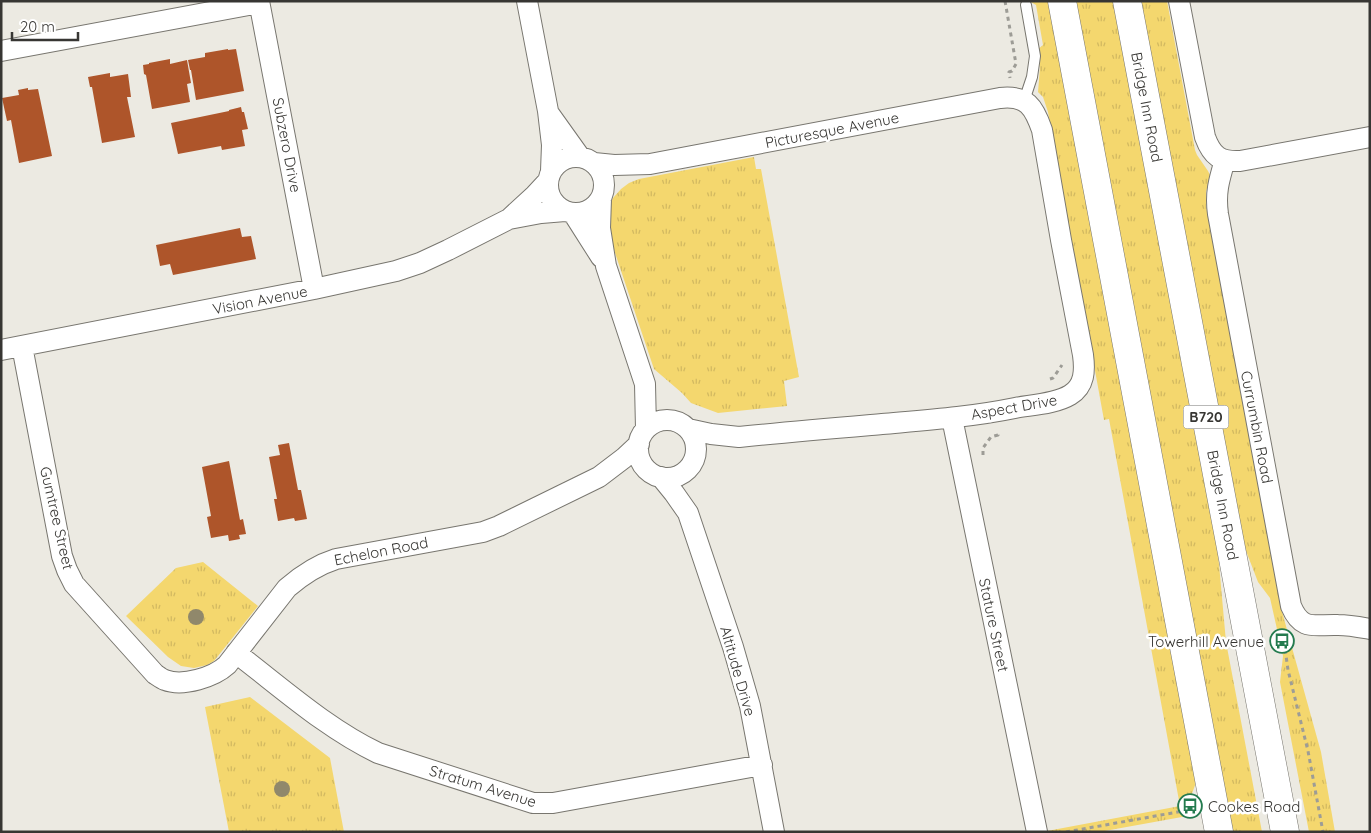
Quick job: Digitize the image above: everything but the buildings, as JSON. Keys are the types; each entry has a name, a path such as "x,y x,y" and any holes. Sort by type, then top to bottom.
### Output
{"main road":[{"path":"1062,1 1218,832"},
{"name":"Bridge Inn Road","path":"1128,1 1285,832"}],"street":[{"path":"527,1 548,111 552,145 548,190 557,206 569,212 582,213 589,210 596,206 602,195"},
{"path":"1179,1 1204,138 1212,152 1217,156 1225,160 1240,162 1370,137"},
{"path":"1,51 259,2"},
{"name":"Subzero Drive","path":"259,2 314,289"},
{"name":"Picturesque Avenue","path":"587,160 614,165 650,164 1000,98 1019,99"},
{"name":"Aspect Drive","path":"679,424 711,434 739,436 952,418 992,413 1071,395 1083,378 1085,368 1083,355 1042,130 1032,108 1019,99"},
{"path":"548,111 587,160 599,169 603,175 600,228 606,266 645,384 642,436 638,452 644,467 655,475 676,476 683,473 692,462 696,446 693,437 679,424 645,384"},
{"path":"550,176 557,164 564,160 571,157 587,160"},
{"name":"Currumbin Road","path":"1225,160 1216,194 1218,214 1291,606 1297,617 1308,625 1345,625 1370,629"},
{"name":"Picturesque Avenue","path":"602,195 626,176 650,164"},
{"name":"Vision Avenue","path":"1,350 314,289 396,271 420,263 509,219 535,195 550,176"},
{"path":"569,212 592,241 606,266"},
{"name":"Vision Avenue","path":"509,219 542,213 569,212"},
{"name":"Gumtree Street","path":"22,346 62,556 74,584 155,674 165,680 178,682 199,679"},
{"name":"Stature Street","path":"952,418 1037,832"},
{"path":"642,436 653,423 662,420 679,424"},
{"name":"Echelon Road","path":"199,679 221,670 287,588 298,578 316,567 336,559 483,532 499,526 599,477 624,458 642,436"},
{"name":"Aspect Drive","path":"692,462 716,445 739,436"},
{"name":"Altitude Drive","path":"688,513 692,462"},
{"name":"Echelon Road","path":"599,477 630,473 655,475"},
{"name":"Altitude Drive","path":"655,475 674,493 688,513 743,679 774,832"},
{"name":"Stratum Avenue","path":"236,653 338,732 358,743 378,753 533,803 553,803 762,766"},
{"path":"1275,782 1295,832"}],"lane":[{"path":"1019,99 1032,77 1035,56 1026,5"}],"path":[{"path":"1066,832 1189,810"}],"green space":[{"path":"1029,1 1051,1 1198,777 1190,799 1193,815 1099,832 1047,831 1180,806 1109,419 1104,420 1048,112 1043,97 1038,92 1040,68 1037,50 1043,45 1036,5"},
{"path":"1074,1 1117,1 1218,553 1226,642 1262,832 1230,832"},
{"path":"1140,1 1167,1 1195,150 1210,175 1206,192 1206,206 1281,608 1321,752 1335,832 1309,832 1280,682 1283,656 1270,598 1258,582 1241,538"},
{"path":"754,157 756,169 761,169 799,377 784,381 787,406 718,413 691,403 654,369 609,235 609,207 613,198 621,189 639,179"},
{"path":"203,562 258,606 214,661 194,668 181,666 168,657 126,616 176,568"},
{"path":"250,697 330,758 344,832 229,832 205,707"}],"place":[{"name":"Towerhill Avenue","path":"1282,641"},
{"name":"Cookes Road","path":"1190,806"}]}
